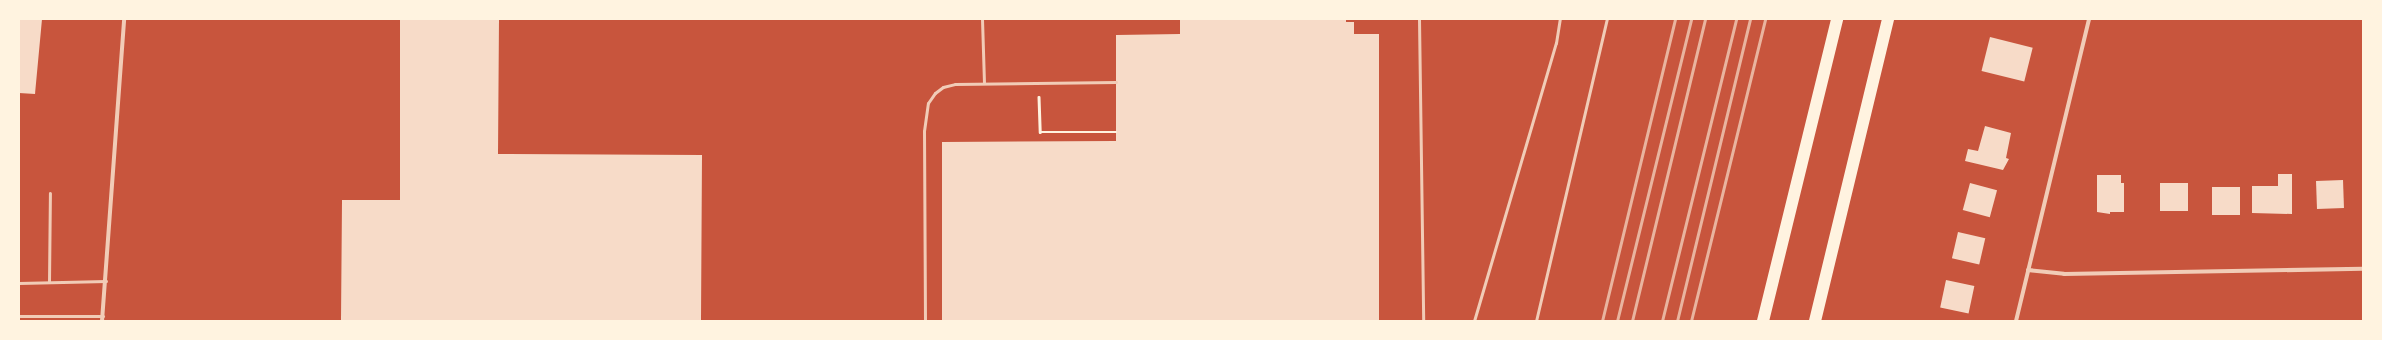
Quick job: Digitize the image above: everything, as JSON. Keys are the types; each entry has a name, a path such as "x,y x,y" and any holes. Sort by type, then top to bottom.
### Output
{"highway":[{"path":"1762,321 1837,19"},
{"path":"1815,321 1888,19"}],"street":[{"path":"102,321 124,19"},
{"path":"2016,321 2089,19"},
{"path":"2028,270 2064,274 2363,269"}],"lane":[{"path":"982,19 984,83"},
{"path":"1419,19 1423,321"},
{"path":"1474,321 1556,43 1560,19"},
{"path":"1536,321 1607,19"},
{"path":"925,321 924,131 928,103 944,86 984,83 1116,82"},
{"path":"50,193 50,282"},
{"path":"19,283 106,281"},
{"path":"19,316 103,316"}],"path":[{"path":"1039,82 1040,132 1116,132"}],"building":[{"path":"19,19 42,19 35,94 19,93"},
{"path":"400,19 499,19 498,154 702,155 701,321 341,321 342,200 400,200"},
{"path":"1180,19 1346,19 1346,22 1354,22 1354,34 1379,34 1379,321 942,321 942,142 1116,141 1116,35 1180,34"},
{"path":"1990,37 2033,48 2024,82 1982,71"},
{"path":"1985,126 2011,133 2006,158 2009,159 2003,170 1965,161 1968,149 1978,151"},
{"path":"2278,174 2292,174 2292,214 2252,213 2252,186 2278,186"},
{"path":"2097,175 2121,175 2121,183 2124,183 2124,212 2110,212 2110,214 2097,212"},
{"path":"2343,180 2344,208 2317,209 2316,181"},
{"path":"1970,183 1997,190 1990,217 1963,210"},
{"path":"2160,183 2188,183 2188,211 2160,211"},
{"path":"2212,187 2240,187 2240,215 2212,215"},
{"path":"1958,232 1985,238 1979,265 1952,258"},
{"path":"1946,280 1974,286 1969,313 1940,307"}],"railway":[{"path":"1602,321 1675,19"},
{"path":"1617,321 1691,19"},
{"path":"1632,321 1705,19"},
{"path":"1662,321 1736,19"},
{"path":"1677,321 1750,19"},
{"path":"1691,321 1765,19"}]}
